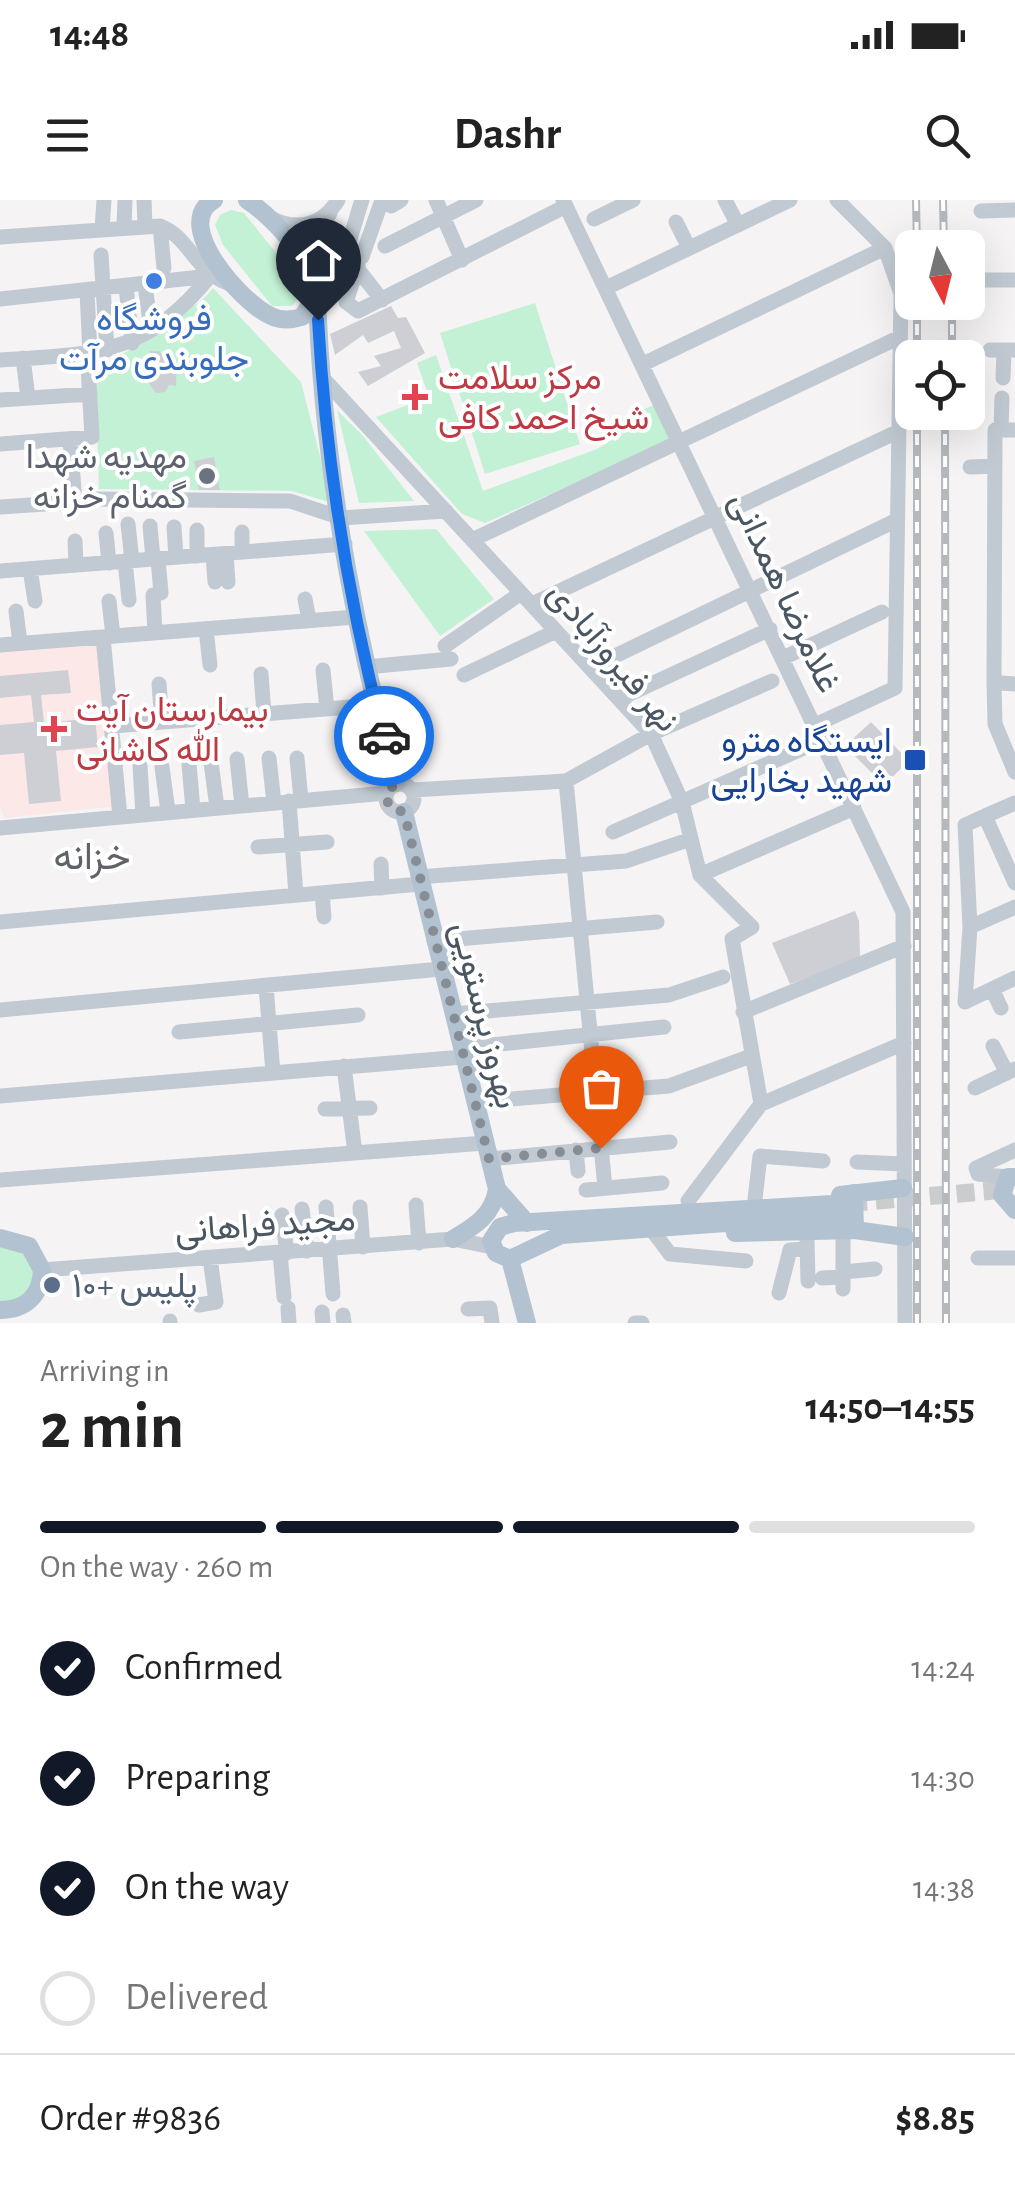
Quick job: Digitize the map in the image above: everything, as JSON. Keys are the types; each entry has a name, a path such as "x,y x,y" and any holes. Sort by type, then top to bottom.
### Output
{"main road":[{"path":"207,202 198,218 199,233 236,286 256,306 286,320 310,312 317,290"},
{"path":"255,205 310,271 317,290 321,376 356,617 398,789"},
{"name":"بهروز پرستویی","path":"404,812 498,1189 527,1222"},
{"path":"527,1323 510,1259 492,1247 500,1227 527,1222 655,1234 807,1240 902,1188"},
{"path":"454,1238 479,1224 492,1209 498,1189"},
{"path":"510,1259 559,1227 688,1201 755,1199 850,1214 904,1236"},
{"path":"626,1214 850,1214"},
{"path":"615,1231 850,1214"},
{"path":"1,1232 29,1246 42,1270 34,1297 6,1315"}],"street":[{"path":"102,230 104,200"},
{"path":"124,228 125,200"},
{"path":"144,200 164,268"},
{"path":"362,200 346,302 358,312 564,203"},
{"path":"436,200 462,260"},
{"path":"385,246 476,200"},
{"path":"594,219 633,200"},
{"path":"725,200 738,224"},
{"path":"606,288 790,200"},
{"path":"614,832 819,733 895,688 899,281 886,248 836,200"},
{"path":"317,290 355,259 392,202"},
{"name":"غلامرضا همدانی","path":"564,203 903,912 905,1323"},
{"path":"255,205 298,226 321,220 334,206"},
{"path":"334,206 322,226 321,250 332,258 355,259"},
{"path":"980,211 1015,210"},
{"path":"676,222 690,248"},
{"path":"0,237 152,226 171,230 210,276 236,286"},
{"path":"643,364 886,248"},
{"path":"13,462 6,443 41,449 70,438 92,437 89,360 100,255"},
{"path":"355,259 382,300"},
{"path":"0,298 210,276"},
{"path":"0,360 89,360 132,343 191,299 210,276"},
{"path":"986,280 1015,280"},
{"path":"146,285 151,330"},
{"path":"126,286 132,343"},
{"path":"94,290 108,350"},
{"path":"472,540 900,337"},
{"path":"1003,350 1003,378"},
{"path":"23,358 28,398"},
{"name":"نهر فیروزآبادی","path":"321,376 651,734 682,802 700,874"},
{"path":"0,400 90,394"},
{"path":"1002,398 1004,430 995,466 995,724 1013,762"},
{"path":"366,668 448,652 526,599 717,517 899,431"},
{"path":"68,502 70,438"},
{"path":"970,466 995,466"},
{"path":"59,483 68,502"},
{"path":"97,499 290,500 342,518 446,511"},
{"path":"0,507 68,502"},
{"path":"590,668 897,520"},
{"path":"120,817 113,726 115,636 128,524"},
{"path":"150,526 156,559 156,632"},
{"path":"174,527 176,558"},
{"path":"197,530 220,554"},
{"path":"287,530 288,549"},
{"path":"266,531 267,550"},
{"path":"220,554 242,532"},
{"path":"106,533 122,562"},
{"path":"218,535 222,582"},
{"path":"75,542 76,565"},
{"path":"14,570 345,544"},
{"path":"13,550 14,570 35,601"},
{"path":"995,597 1015,598"},
{"path":"306,599 309,620"},
{"path":"241,606 244,626"},
{"path":"16,610 20,643"},
{"path":"783,658 882,612"},
{"path":"0,645 356,617"},
{"path":"327,619 329,636"},
{"path":"206,628 210,665"},
{"path":"619,699 770,628"},
{"path":"464,675 556,631"},
{"path":"323,670 327,709"},
{"path":"260,674 264,714"},
{"path":"0,828 398,789 566,781 651,734 772,682"},
{"path":"159,684 162,722"},
{"path":"113,726 376,705"},
{"path":"270,758 288,801"},
{"path":"296,895 288,801 297,758"},
{"path":"237,759 242,806"},
{"path":"210,762 218,808"},
{"path":"189,764 192,810"},
{"path":"140,766 143,815"},
{"path":"162,767 168,812"},
{"path":"566,781 605,1188"},
{"path":"398,789 414,803 404,812 389,808 398,789"},
{"path":"1015,804 965,824 970,927 965,1002 1015,978"},
{"path":"761,1104 732,939 752,927 700,874 854,808"},
{"path":"985,816 1015,882"},
{"path":"998,843 1015,836"},
{"path":"0,922 382,888 626,861 692,840"},
{"path":"258,847 326,842"},
{"path":"380,864 382,888"},
{"path":"322,893 324,916"},
{"path":"970,927 1015,906"},
{"path":"434,941 657,922"},
{"path":"743,1012 904,946"},
{"path":"0,1010 442,969"},
{"path":"452,1014 669,994 723,977"},
{"path":"266,986 273,1073"},
{"path":"992,989 1001,1008"},
{"path":"179,1032 358,1015"},
{"path":"0,1096 344,1066 664,1027"},
{"path":"688,1201 761,1104 904,1043"},
{"path":"975,1088 1011,1071 994,1046"},
{"path":"475,1102 670,1086 751,1056"},
{"path":"344,1066 354,1153"},
{"path":"324,1109 370,1108"},
{"path":"0,1180 354,1153 576,1150 670,1142"},
{"path":"576,1150 578,1171"},
{"path":"1013,1192 978,1174 976,1168 1015,1150"},
{"path":"755,1199 760,1156 822,1162"},
{"path":"857,1162 903,1164"},
{"path":"586,1190 662,1184"},
{"path":"416,1205 419,1243"},
{"path":"326,1207 333,1294"},
{"path":"360,1207 363,1247"},
{"path":"302,1209 306,1251"},
{"path":"843,1279 850,1214"},
{"path":"282,1216 287,1309"},
{"path":"655,1234 670,1254 746,1261"},
{"name":"مجید فراهانی","path":"42,1270 454,1238 492,1247"},
{"path":"779,1293 790,1250 807,1240 815,1279 843,1279 876,1269"},
{"path":"208,1304 210,1258"},
{"path":"978,1258 1015,1258"},
{"path":"468,1308 490,1308 492,1323"}],"shaded area":[{"name":"بیمارستان آیت الله کاشانی","path":"98,643 115,806 5,818 0,807 0,652"}],"green space":[{"path":"231,210 244,213 302,285 303,292 292,306 272,306 223,245 215,225 220,215"},
{"path":"213,288 301,382 332,503 292,491 99,489 95,368 147,339"},
{"path":"535,303 580,444 485,474 440,333"},
{"path":"436,355 483,491 597,449 615,438 613,422 654,405 673,440 485,523 462,514 376,417 429,397 417,363"},
{"path":"337,410 363,436 414,501 359,503"},
{"path":"436,529 494,599 440,636 364,531"},
{"path":"0,1243 7,1243 31,1259 35,1278 26,1296 0,1305"}],"building":[{"path":"391,306 398,318 406,317 425,353 368,386 358,372 381,366 374,356 401,348 394,331 368,343 363,335 335,355 330,334"},
{"path":"150,351 159,351 165,358 170,356 172,363 177,361 176,386 169,385 165,392 156,393 148,382 138,380 138,368 148,365"},
{"name":"مهدیه شهدا گمنام خزانه","path":"214,457 220,490 199,490 194,461"},
{"path":"68,670 71,693 41,695 44,723 95,718 98,747 56,751 61,801 29,804 24,753 0,755 0,725 34,722 31,695 0,698 0,676"},
{"path":"871,722 909,761 884,785 845,746"},
{"path":"855,911 860,955 856,960 790,984 772,943"}],"tunnel":[{"path":"849,1203 1012,1189"}],"railway":[{"path":"916,200 917,230"},
{"path":"943,200 944,230"},
{"path":"917,320 917,340"},
{"path":"952,320 952,340"},
{"path":"917,430 917,1323"},
{"path":"945,430 946,1323"}],"way so far":[{"path":"384,736 396,783 386,793 386,801 389,808 404,812 489,1159 601,1148"}],"place":[{"name":"فروشگاه جلوبندی مرآت","path":"154,281"},
{"name":"مرکز سلامت شیخ احمد کافی","path":"415,397"},
{"name":"مهدیه شهدا گمنام خزانه","path":"207,476"},
{"name":"بیمارستان آیت الله کاشانی","path":"54,729"},
{"name":"ایستگاه مترو شهید بخارایی","path":"915,760"},
{"name":"پلیس +۱۰","path":"52,1285"}],"district":[{"name":"خزانه","path":"92,856"}],"route":[{"path":"318,320 321,376 356,617 384,736"}]}
